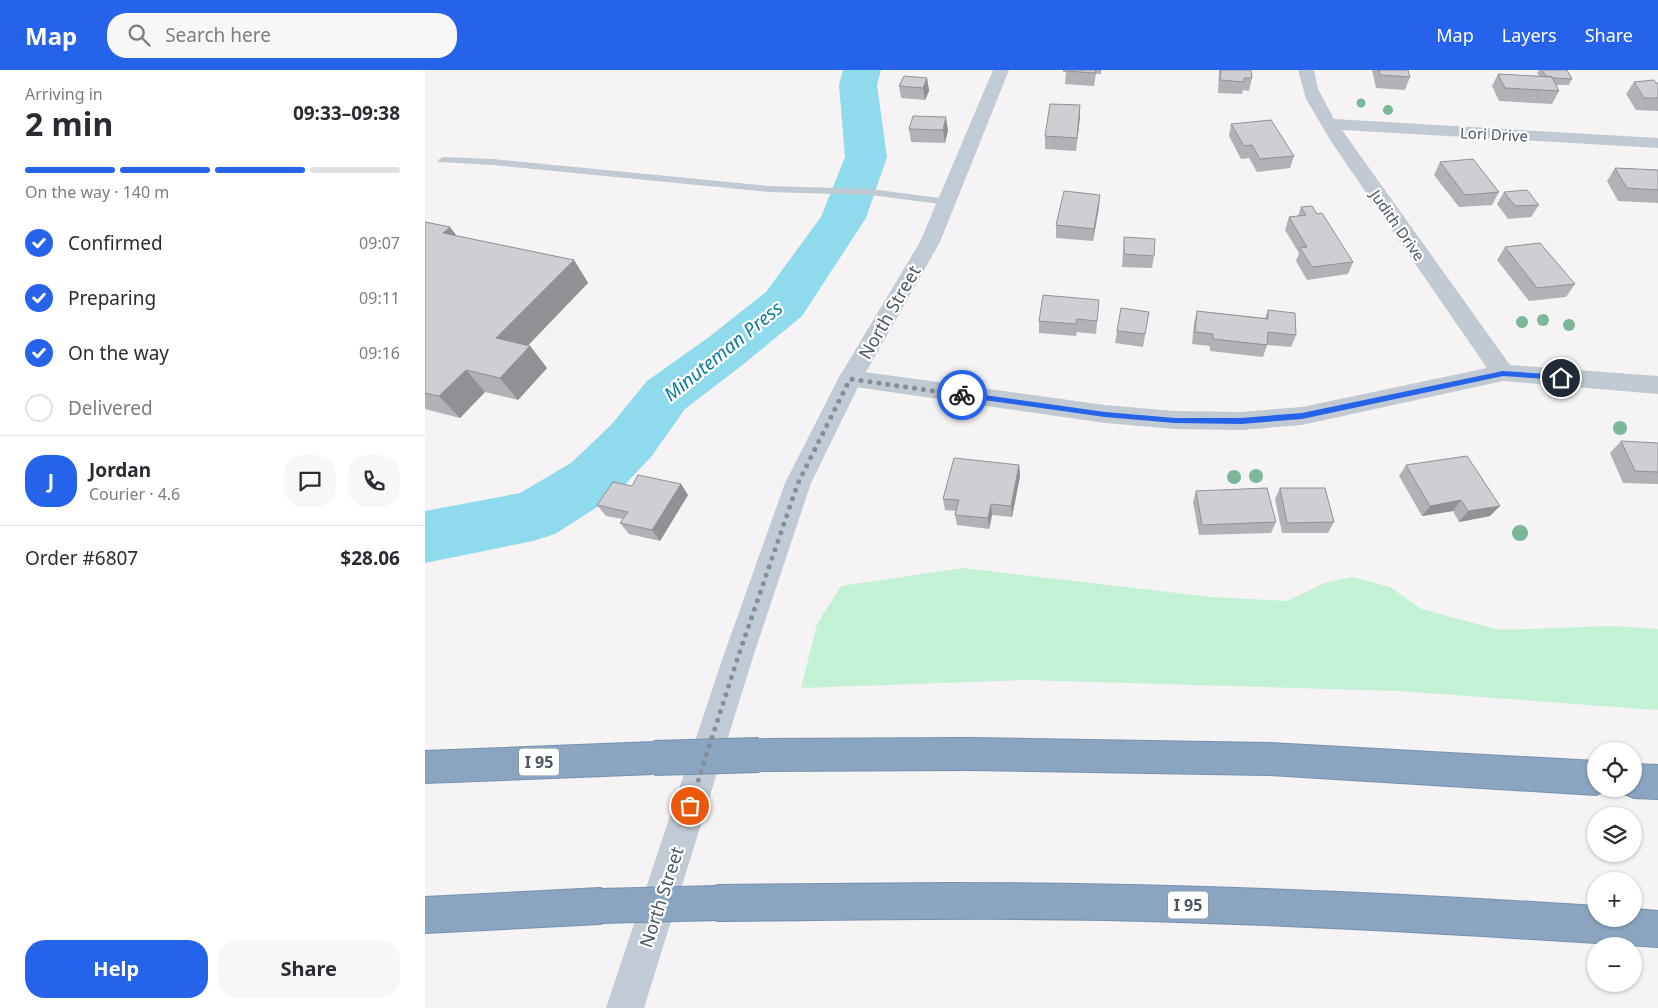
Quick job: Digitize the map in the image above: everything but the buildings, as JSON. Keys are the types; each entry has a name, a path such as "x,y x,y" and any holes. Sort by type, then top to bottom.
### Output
{"highway":[{"name":"I 95","path":"425,768 759,755 968,754 1268,759 1587,777"},
{"path":"1642,781 1658,782"},
{"name":"I 95","path":"425,914 718,903 1027,901 1189,905 1531,920 1658,929"}],"main road":[{"name":"North Street","path":"625,1008 738,657 798,483 850,379 929,242 1001,70"}],"street":[{"name":"Judith Drive","path":"1306,70 1317,104 1329,124 1503,373"},
{"name":"Lori Drive","path":"1329,124 1658,143"},
{"path":"850,379 1105,414 1175,420 1241,421 1302,416 1503,373 1658,385"}],"lane":[{"path":"443,160 493,162 769,189 871,192 947,202"}],"green space":[{"path":"963,568 1211,597 1287,601 1327,582 1352,577 1390,587 1421,609 1500,630 1611,626 1658,629 1658,710 1398,691 1027,680 801,688 817,624 841,586"}],"waterway":[{"name":"Minuteman Press","path":"425,537 533,516 592,480 631,441 666,395 727,350 784,304 843,218 866,157 858,85 862,70"}],"way so far":[{"path":"690,806 738,657 798,483 850,379 962,395"}],"route":[{"path":"962,395 1105,414 1175,420 1241,421 1302,416 1503,373 1561,378"}]}
